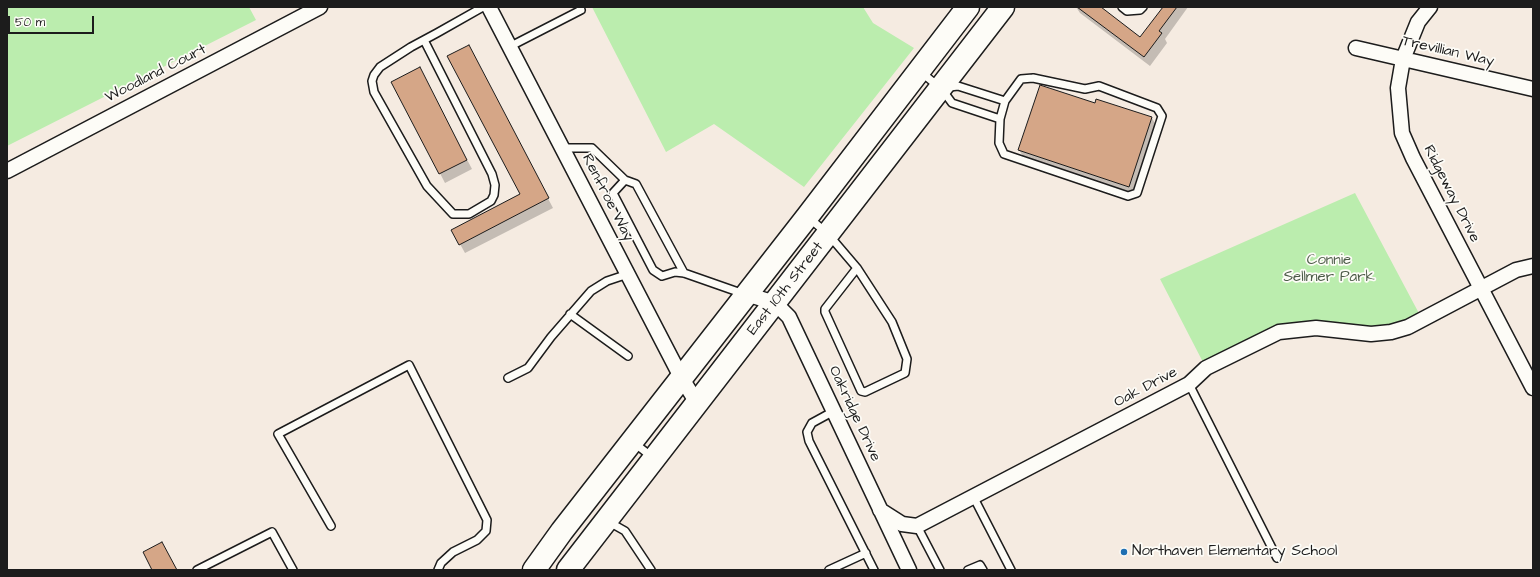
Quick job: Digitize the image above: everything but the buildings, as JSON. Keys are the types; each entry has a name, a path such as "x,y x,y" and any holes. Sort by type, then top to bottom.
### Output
{"main road":[{"name":"East 10th Street","path":"534,570 631,441 807,217 968,7"},
{"name":"East 10th Street","path":"568,570 605,520 775,303 1003,7"}],"street":[{"name":"Woodland Court","path":"7,171 320,7"},
{"name":"Renfroe Way","path":"489,7 681,377 697,402"},
{"name":"Ridgeway Drive","path":"1430,7 1418,22 1404,59 1398,88 1402,133 1413,158 1533,388"},
{"name":"Trevillian Way","path":"1356,48 1533,89"},
{"name":"Oak Drive","path":"916,526 974,498 1189,384 1206,368 1279,332 1316,328 1371,334 1391,332 1408,327 1516,270 1533,266"},
{"name":"Oakridge Drive","path":"746,294 775,303 789,317 909,570"},
{"path":"880,510 902,524 916,526"}],"lane":[{"path":"424,40 492,174 495,185 494,195 491,201 469,214 454,214 427,186 374,92 372,81 380,66 424,40 483,7"},
{"path":"510,47 581,10 580,7"},
{"path":"1122,7 1127,11 1140,10 1143,7"},
{"path":"919,71 941,88 952,103 1000,119"},
{"path":"1033,78 1085,89 1099,86 1157,108 1162,116 1137,193 1128,196 1004,154 999,143 1000,119 1005,101 1021,79 1033,78"},
{"path":"941,88 958,86 1005,101"},
{"path":"562,148 592,148 625,180 636,184 684,273"},
{"path":"625,180 614,193 653,270 662,276 675,272 684,273 716,282 746,294"},
{"path":"807,217 828,234 857,268 892,322 907,359 905,373 864,392 861,391 825,312 857,268"},
{"path":"508,378 528,368 570,314 591,291 607,282 628,274"},
{"path":"570,314 628,356"},
{"path":"331,526 278,434 409,365 487,520 486,531 477,540 453,552 441,563 438,570"},
{"path":"1189,384 1277,558"},
{"path":"834,411 812,423 807,432 809,442 874,570"},
{"path":"631,441 654,458"},
{"path":"974,498 1011,570"},
{"path":"605,520 625,531 652,570"},
{"path":"916,526 940,570"},
{"path":"197,570 272,532 293,570"},
{"path":"829,570 866,552"},
{"path":"968,570 980,565 983,570"}],"green space":[{"path":"7,7 249,7 256,20 7,146"},
{"path":"592,7 863,7 873,23 914,48 804,187 714,124 666,152"},
{"name":"Connie Sellmer Park","path":"1355,193 1422,319 1371,334 1316,328 1257,342 1206,368 1160,279"}],"place":[{"name":"Northaven Elementary School","path":"1124,552"}]}
